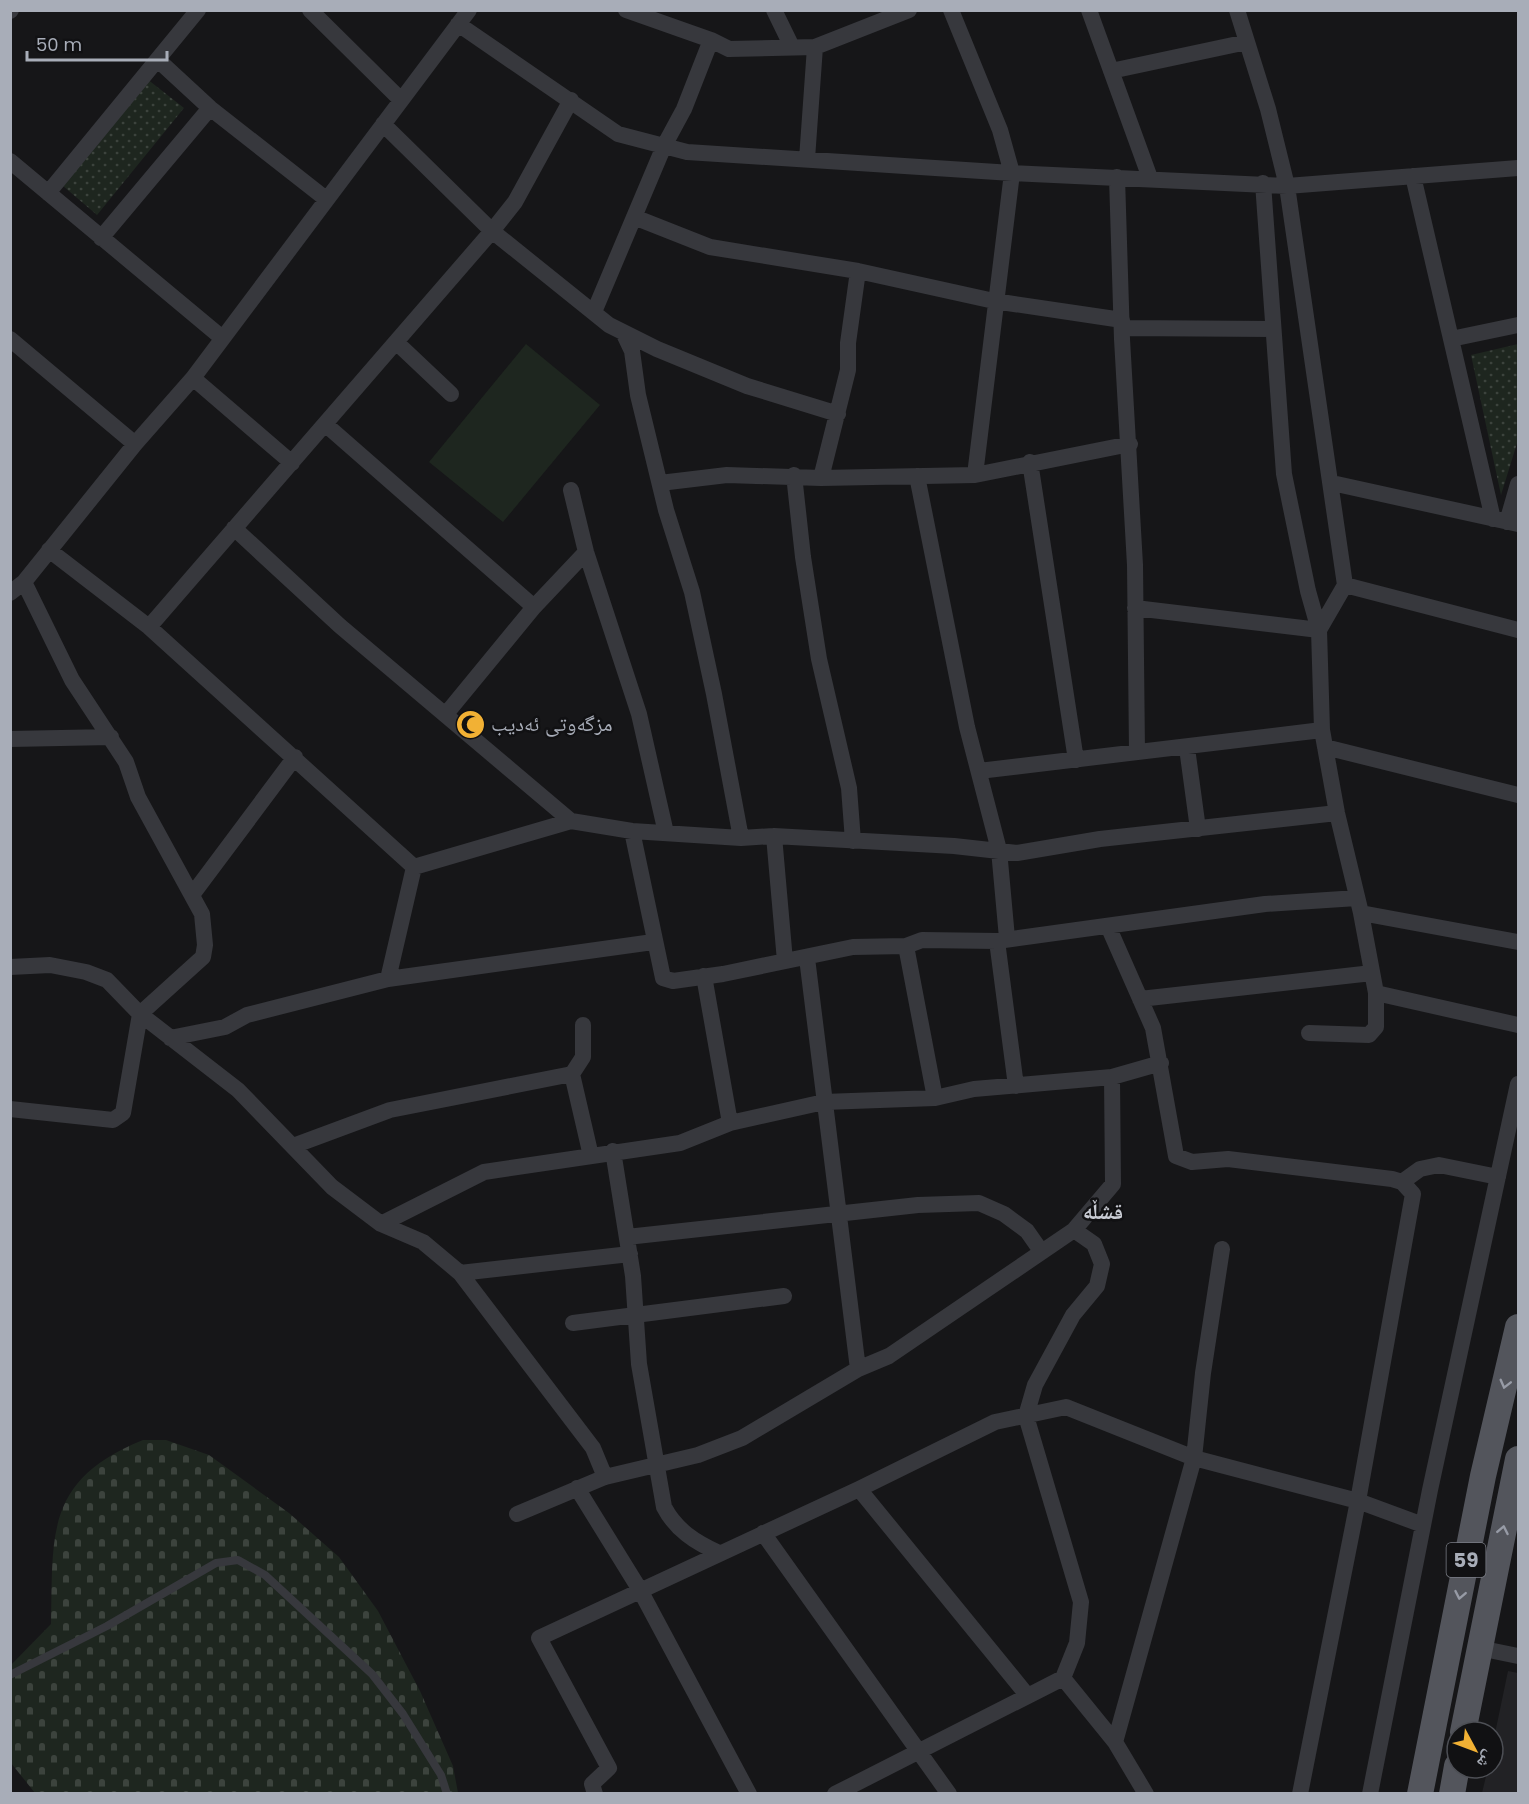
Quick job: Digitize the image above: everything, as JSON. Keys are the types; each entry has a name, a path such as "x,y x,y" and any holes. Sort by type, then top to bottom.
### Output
{"main road":[{"name":"59","path":"1420,1794 1489,1452 1518,1327"},
{"path":"1489,1452 1518,1457"},
{"name":"59","path":"1465,1720 1518,1457"}],"street":[{"path":"48,193 198,10"},
{"path":"310,10 401,100"},
{"path":"10,593 24,582 135,444 193,378 221,337 469,10"},
{"path":"626,10 711,40 729,49 814,47 909,10"},
{"path":"774,10 792,47"},
{"path":"951,10 1000,130 1012,173 994,301 975,474"},
{"path":"1089,10 1150,178"},
{"path":"1237,10 1268,109 1287,186 1332,483 1345,585 1319,630"},
{"path":"458,24 618,134 687,152 1012,173 1263,183 1287,186 1518,168"},
{"path":"594,312 664,146 684,109 711,40"},
{"path":"1111,70 1247,42"},
{"path":"807,159 814,47"},
{"path":"158,60 210,108 326,200"},
{"path":"149,627 492,231 515,202 571,100"},
{"path":"101,238 210,108"},
{"path":"383,124 492,231 609,325 747,386 838,414"},
{"path":"10,162 221,337"},
{"path":"1413,176 1451,339 1506,522"},
{"path":"1117,177 1122,324 1130,444 1137,752"},
{"path":"1263,183 1284,474 1308,591 1319,630 1322,730 1325,747 1376,993 1374,1032 1370,1035 1309,1033"},
{"path":"634,217 710,247 858,271 994,301 1122,324 1274,329"},
{"path":"821,478 848,370 848,343 858,271"},
{"path":"1451,339 1518,325"},
{"path":"623,332 632,351 638,395 666,510 692,592 741,838"},
{"path":"10,339 135,444"},
{"path":"396,342 451,394"},
{"path":"193,378 292,463"},
{"path":"325,424 534,607"},
{"path":"660,483 727,475 794,475 821,478 975,474 1130,444"},
{"path":"1030,462 1076,760"},
{"path":"794,475 803,557 819,658 849,788 853,841"},
{"path":"917,476 967,727 999,850 1002,940 1016,1086"},
{"path":"1332,483 1506,522"},
{"path":"1506,522 1518,484"},
{"path":"571,490 586,552 639,714 666,833"},
{"path":"234,528 340,626 571,822"},
{"path":"49,550 149,627 414,867"},
{"path":"446,714 534,607 586,552"},
{"path":"10,1109 113,1120 119,1118 123,1113 140,1014 203,957 206,945 202,914 138,797 126,762 72,680 24,582"},
{"path":"1345,585 1518,630"},
{"path":"1135,608 1319,630"},
{"path":"980,771 1187,748 1322,730"},
{"path":"10,740 111,737"},
{"path":"1325,747 1518,795"},
{"path":"1187,748 1198,829"},
{"path":"192,895 295,757"},
{"path":"414,867 571,822 632,831 741,838 774,836 1017,853 1100,839 1337,813"},
{"path":"632,831 653,942 663,978 673,981 807,958 853,947 906,946 922,940 1002,940 1266,904 1359,906 1518,942"},
{"path":"774,836 785,961"},
{"path":"388,979 414,867"},
{"path":"1108,926 1153,1028 1176,1156 1192,1162 1228,1159 1402,1182 1413,1194 1358,1501 1300,1794"},
{"path":"170,1038 225,1027 247,1015 388,979 653,942"},
{"path":"906,946 935,1098"},
{"path":"807,958 858,1369"},
{"path":"10,968 50,965 86,972 107,980 140,1014 238,1090 332,1187 381,1224 423,1242 460,1273 593,1448 605,1477"},
{"path":"1140,999 1372,973"},
{"path":"704,976 730,1123"},
{"path":"1376,993 1518,1025"},
{"path":"293,1146 390,1110 572,1074 583,1057 583,1025"},
{"path":"381,1224 484,1172 613,1151 680,1143 730,1123 824,1102 935,1098 974,1089 1112,1077 1161,1063"},
{"path":"572,1074 591,1156"},
{"path":"517,1514 605,1477 698,1455 742,1438 858,1369 889,1356 1074,1230 1113,1184 1112,1077"},
{"path":"1370,1794 1423,1525 1518,1084"},
{"path":"613,1151 630,1254 639,1364 664,1507 673,1523 694,1540 718,1553"},
{"path":"1402,1182 1420,1169 1439,1165 1498,1177"},
{"path":"627,1237 743,1222 918,1205 979,1203 1004,1214 1028,1231 1041,1251"},
{"path":"835,1794 1063,1678 1077,1643 1081,1602 1026,1416 1035,1384 1068,1324 1097,1286 1102,1264 1094,1244 1074,1230"},
{"path":"1115,1742 1194,1458 1203,1372 1222,1249"},
{"path":"460,1273 630,1254"},
{"path":"573,1323 784,1296"},
{"path":"595,1794 592,1784 609,1768 540,1638 859,1489 995,1422 1066,1407 1194,1458 1358,1501 1423,1525"},
{"path":"577,1488 640,1590 749,1794"},
{"path":"859,1489 1027,1695"},
{"path":"763,1533 949,1794"},
{"path":"1479,1648 1518,1656"},
{"path":"1063,1678 1115,1742 1146,1794"}],"lane":[{"path":"10,1675 107,1626 216,1563 238,1560 265,1575 372,1674 403,1714 441,1775 447,1794"}],"shaded area":[{"path":"1508,1671 1518,1673 1518,1793 1482,1793 1485,1780 1505,1780 1505,1720 1498,1720"}],"green space":[{"path":"142,75 184,108 97,215 56,180"},
{"path":"526,344 600,405 503,522 429,462"},
{"path":"1518,344 1518,440 1501,495 1471,355"},
{"path":"143,1440 166,1440 209,1455 289,1513 339,1557 378,1611 420,1691 453,1766 458,1793 35,1793 11,1763 10,1666 51,1624 52,1562 55,1536 61,1513 71,1492 88,1473 111,1456"}],"place":[{"name":"مزگەوتی ئەدیب","path":"470,724"}],"district":[{"name":"قشڵه‌","path":"1103,1211"}]}
